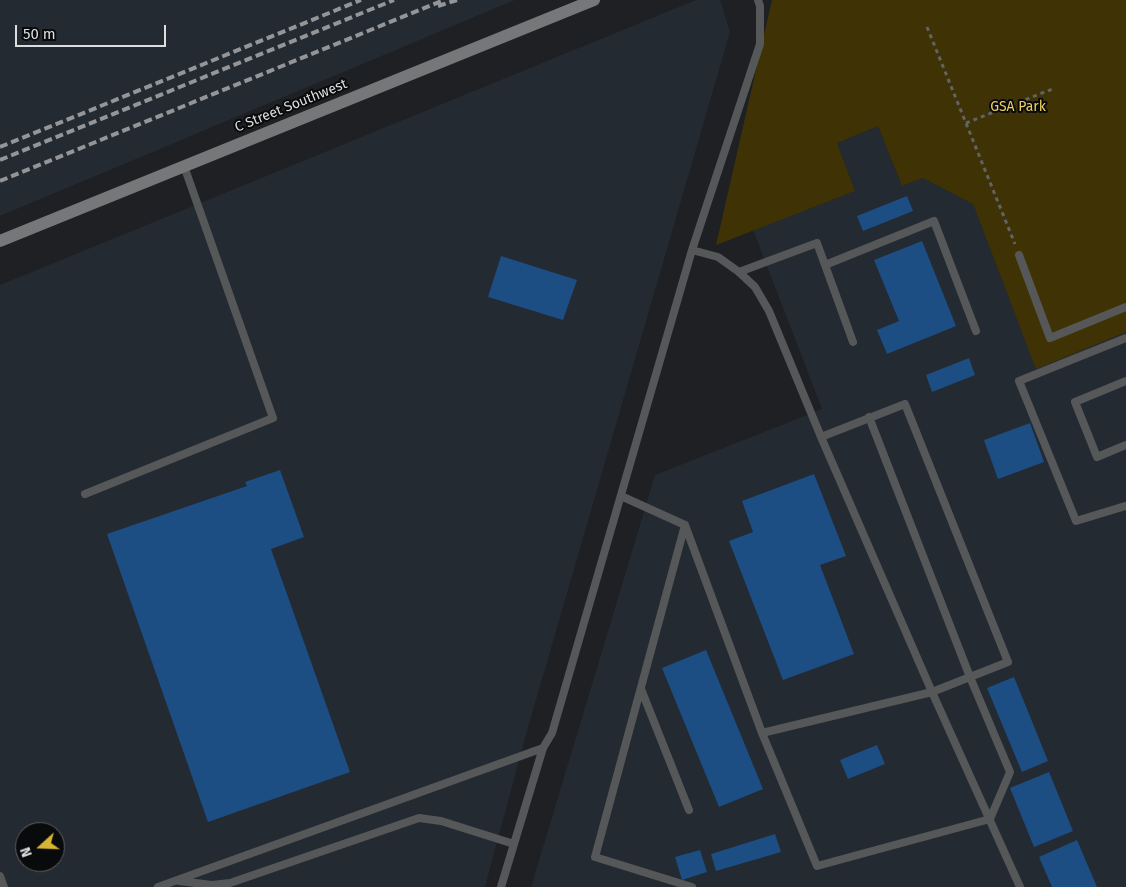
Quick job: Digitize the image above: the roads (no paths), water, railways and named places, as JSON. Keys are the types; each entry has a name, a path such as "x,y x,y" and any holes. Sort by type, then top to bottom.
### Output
{"main road":[{"name":"C Street Southwest","path":"0,241 594,0"}],"lane":[{"path":"501,887 543,748 552,733 692,250 760,44 760,6 758,0"},
{"path":"85,494 273,418 184,166"},
{"path":"825,265 934,221 976,331"},
{"path":"739,272 817,243 853,342"},
{"path":"692,250 718,257 739,272 756,286 769,311 821,437 932,692 1020,887"},
{"path":"1019,255 1050,338 1126,307"},
{"path":"1126,338 1018,381 1076,521 1126,506"},
{"path":"1126,382 1075,402 1097,457 1126,445"},
{"path":"762,733 932,692 1008,662 904,404 821,437"},
{"path":"870,418 970,677 1010,772 990,819"},
{"path":"621,496 685,525 762,733 817,866 990,819"},
{"path":"685,525 595,857 692,887"},
{"path":"641,689 689,810"},
{"path":"158,887 543,748"},
{"path":"176,881 212,885 230,883 418,818 441,821 514,844"},
{"path":"0,876 4,887"}],"railway":[{"path":"0,147 361,0"},
{"path":"0,160 394,0"},
{"path":"0,181 444,0"},
{"path":"438,6 457,0"}],"park label":[{"name":"GSA Park","path":"1018,107"}]}
